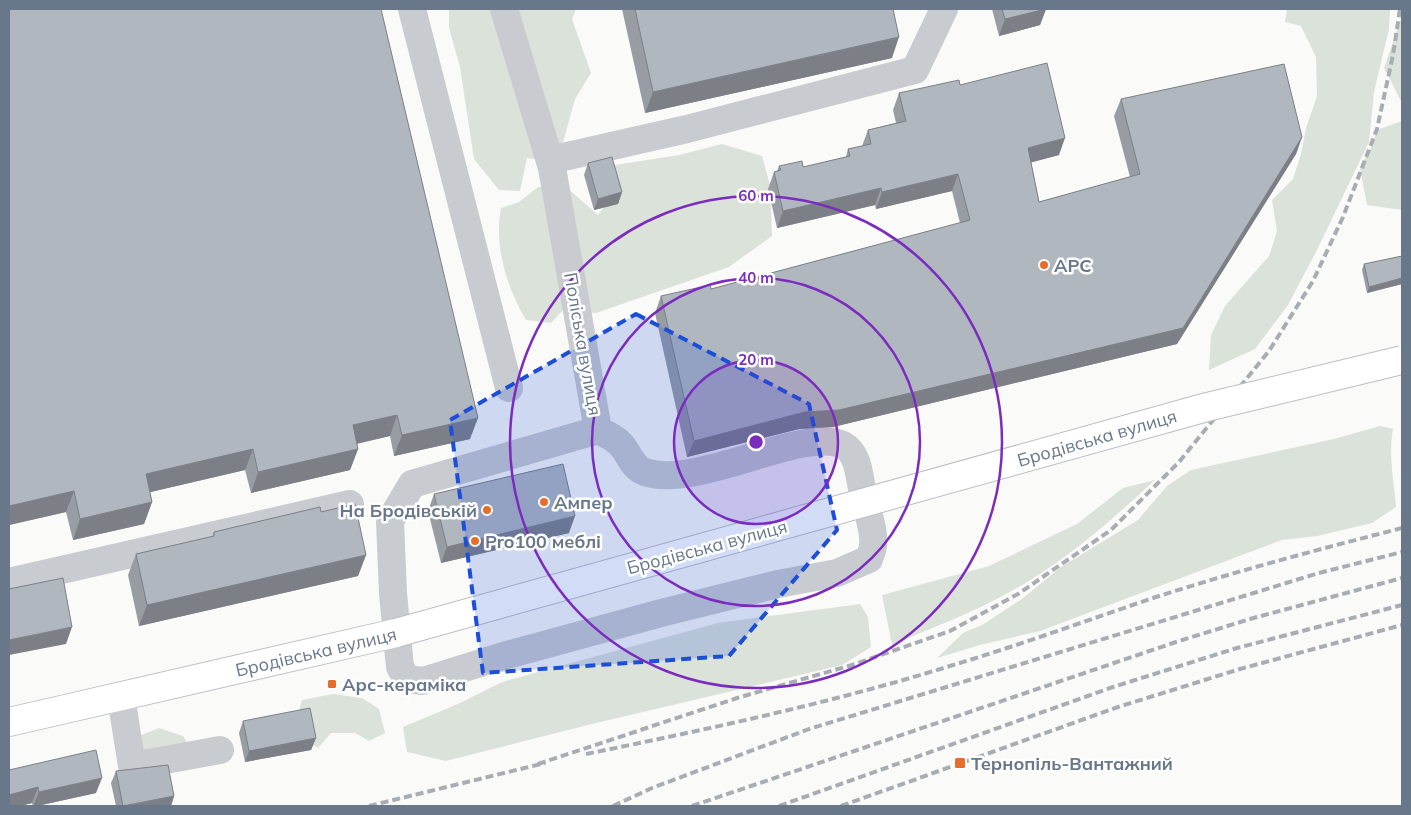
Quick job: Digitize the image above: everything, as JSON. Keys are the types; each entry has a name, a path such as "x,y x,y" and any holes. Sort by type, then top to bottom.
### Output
{"main road":[{"name":"Бродівська вулиця","path":"9,722 396,633 1207,407 1402,360"}],"street":[{"path":"412,9 509,388"},
{"name":"Поліська вулиця","path":"504,9 550,160 598,430"},
{"path":"550,160 687,129 915,70 944,9"},
{"name":"Поліська вулиця","path":"598,430 610,436 622,446 632,463 644,472 681,474 805,444 827,441 844,446 856,459 874,544 869,560 837,573 778,584 665,612 502,656 423,681 407,679 400,667 396,633 390,521 412,484 598,430"},
{"path":"9,582 350,504"},
{"path":"121,697 132,766 220,750"}],"highlighted area":[{"path":"636,314 809,404 837,530 729,656 483,673 450,420"}],"shaded area":[{"path":"449,9 576,9 572,19 591,73 575,99 562,146 542,160 527,158 520,191 499,190 474,159 460,67 449,28"},
{"path":"1287,9 1390,9 1389,29 1374,92 1369,142 1288,305 1255,349 1209,370 1211,335 1225,306 1269,256 1277,231 1272,200 1293,179 1301,154 1306,128 1317,96 1316,57 1301,26 1285,22"},
{"path":"1402,16 1402,103 1384,68"},
{"path":"1402,122 1402,210 1367,205 1360,168 1371,148 1377,130"},
{"path":"722,144 762,156 770,185 772,236 729,267 596,313 564,309 551,323 526,320 507,280 503,266 499,237 501,208 519,202 538,187 565,186 598,215 616,191 615,165 679,155"},
{"path":"1380,426 1393,429 1391,458 1396,507 1372,523 1317,536 1282,540 1040,631 980,645 937,658 963,633 982,625 1022,599 1061,567 1138,520 1167,486 1191,470 1334,439"},
{"path":"1155,480 1072,552 1036,577 986,604 892,645 882,595 989,566 1077,524 1123,488"},
{"path":"860,604 868,617 871,647 842,665 592,724 446,761 407,752 403,727 458,704 502,682 718,623"},
{"path":"333,694 362,698 379,709 385,733 369,741 355,733 331,733 318,748 301,738 296,721 302,700"},
{"path":"159,728 183,736 195,755 148,772 139,736"}],"building":[{"path":"9,9 381,9 478,418 402,435 397,415 353,425 358,449 258,472 253,449 146,474 152,502 80,519 74,491 9,506"},
{"path":"635,9 893,9 899,37 653,92"},
{"path":"1002,9 1046,9 1005,19"},
{"name":"АРС","path":"1047,63 1065,138 1028,148 1039,202 1140,174 1121,99 1284,64 1302,137 1183,328 839,410 805,412 694,441 661,296 710,285 711,289 970,220 958,174 882,192 881,188 783,211 774,172 781,170 779,166 802,161 803,167 850,156 848,149 871,144 868,130 906,121 899,93 959,80 960,85"},
{"path":"612,157 622,192 598,199 588,163"},
{"path":"1402,256 1402,278 1369,287 1364,264"},
{"path":"563,464 575,516 447,547 434,494"},
{"path":"355,504 366,555 147,605 136,554 214,536 214,532 320,507 321,512"},
{"path":"63,578 72,627 9,640 9,589"},
{"path":"310,708 316,738 249,751 243,721"},
{"path":"96,750 102,778 39,792 38,787 9,795 9,770"},
{"path":"168,765 174,796 123,806 116,771"}],"railway":[{"path":"538,764 737,698 852,665 950,631 1018,594 1111,530 1179,462 1269,351 1313,281 1343,217 1377,129 1393,55 1400,9"},
{"path":"586,754 678,735 860,692 1002,650 1186,587 1402,528"},
{"path":"613,806 652,788 809,729 1319,573 1402,552"},
{"path":"692,806 1176,642 1250,619 1402,578"},
{"path":"779,806 1113,687 1237,648 1402,605"},
{"path":"841,806 1118,707 1240,669 1402,625"},
{"path":"369,806 545,763"}],"place":[{"name":"АРС","path":"1044,265"},
{"name":"Ампер","path":"544,502"},
{"name":"На Бродівській","path":"487,510"},
{"name":"Pro100 меблі","path":"475,541"},
{"name":"Арс-кераміка","path":"332,684"},
{"name":"Тернопіль-Вантажний","path":"960,763"}]}
